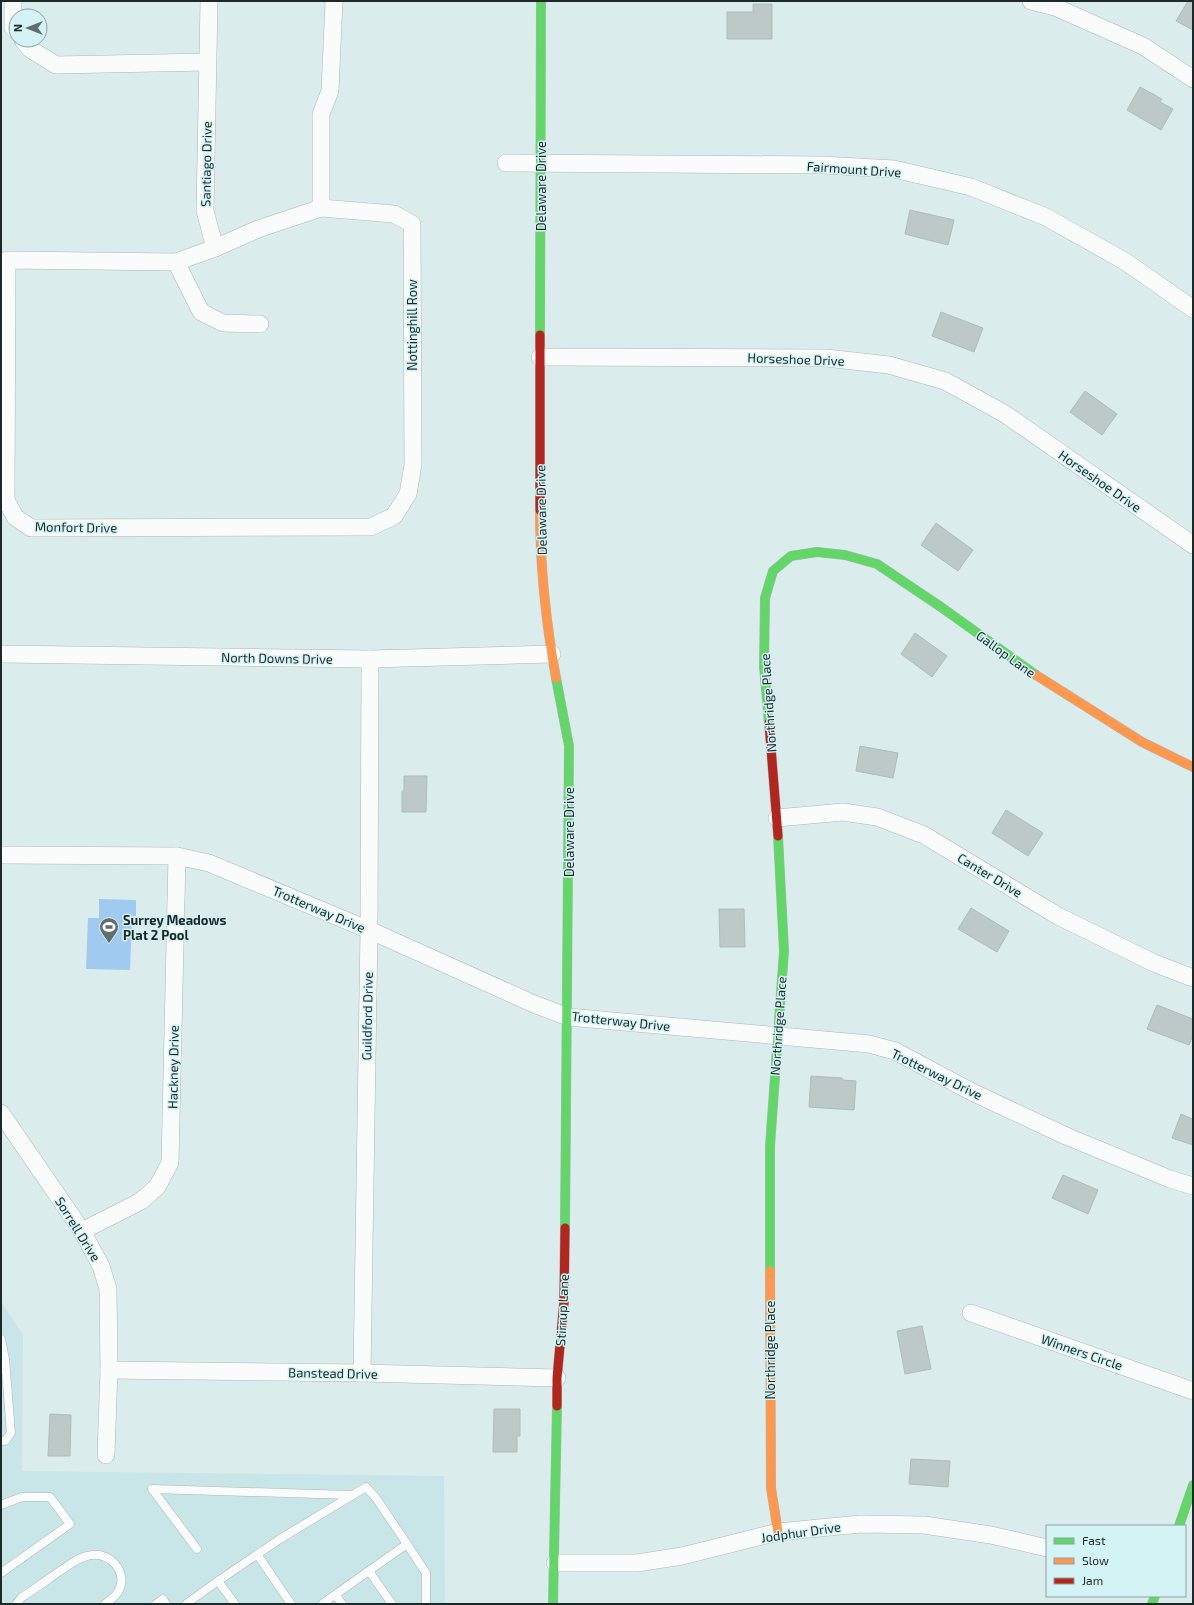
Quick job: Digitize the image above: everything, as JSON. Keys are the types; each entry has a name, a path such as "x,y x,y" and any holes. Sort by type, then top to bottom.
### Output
{"street":[{"name":"Santiago Drive","path":"209,1 205,211 215,248"},
{"path":"321,208 321,114 330,91 334,1"},
{"name":"Delaware Drive","path":"541,1 542,164 540,549 552,654 569,746 568,1016"},
{"path":"1031,1 1055,8 1143,46 1193,79"},
{"path":"29,48 56,65 207,62"},
{"name":"Fairmount Drive","path":"506,163 822,165 902,171 971,187 1046,217 1126,262 1193,309"},
{"name":"Nottinghill Row","path":"215,248 258,229 321,208 394,214 412,224 413,465 408,494 394,516"},
{"path":"215,248 176,262 201,312 223,323 260,324"},
{"name":"Monfort Drive","path":"176,262 7,260 6,500 15,517 31,528 371,527 394,516"},
{"name":"Horseshoe Drive","path":"540,357 826,358 896,367 944,381 1005,414 1193,545"},
{"name":"Gallop Lane","path":"817,552 845,555 877,564 941,607 1042,680 1142,742 1193,767"},
{"name":"Northridge Place","path":"778,1532 771,1488 770,1162 777,1035 784,951 777,818 764,667 765,598 773,571 791,556 817,552"},
{"name":"North Downs Drive","path":"1,654 370,659 552,654"},
{"name":"Guildford Drive","path":"362,1373 370,659"},
{"name":"Canter Drive","path":"777,818 843,812 877,817 924,835 1058,916 1154,963 1193,978"},
{"name":"Trotterway Drive","path":"1,855 177,856 209,863 368,930 534,1004 568,1016 869,1044 895,1051 972,1092 1066,1136 1170,1179 1193,1186"},
{"name":"Hackney Drive","path":"82,1231 141,1201 157,1187 170,1163 177,856"},
{"name":"Stirrup Lane","path":"554,1604 557,1378 564,1302 568,1016"},
{"name":"Sorrell Drive","path":"1,1113 82,1231 101,1266 108,1289 109,1370 106,1455"},
{"name":"Winners Circle","path":"971,1313 1193,1390"},
{"name":"Banstead Drive","path":"109,1370 362,1373 557,1378"},
{"path":"1179,1525 1193,1484"},
{"name":"Jodphur Drive","path":"555,1563 637,1563 682,1556 778,1532 861,1524 924,1525 991,1535 1046,1548"}],"lane":[{"path":"1,1339 5,1359 12,1433 5,1441 1,1441"},
{"path":"186,1604 257,1554 366,1487 376,1498 426,1573 426,1604"},
{"path":"197,1549 152,1489 351,1495"},
{"path":"1,1505 22,1497 50,1497 70,1524 1,1573"},
{"path":"322,1604 407,1544"},
{"path":"16,1604 22,1597 73,1562 87,1556 99,1554 110,1558 117,1566 121,1578 119,1590 113,1598 105,1604"},
{"path":"257,1554 291,1604"},
{"path":"369,1571 392,1604"},
{"path":"218,1581 235,1604"},
{"path":"336,1595 342,1604"},
{"path":"156,1604 163,1599 166,1604"}],"shaded area":[{"path":"1,1302 23,1335 22,1471 444,1476 445,1604 1,1604"}],"water":[{"name":"Surrey Meadows Plat 2 Pool","path":"99,899 136,900 136,916 132,916 130,970 86,969 88,918 99,918"}],"building":[{"path":"1188,1 1193,1 1193,30 1176,21"},
{"path":"753,4 772,4 772,39 727,39 727,12 753,12"},
{"path":"1140,87 1162,99 1160,102 1173,109 1161,130 1127,110"},
{"path":"910,210 954,220 948,245 905,234"},
{"path":"941,312 983,328 974,352 932,336"},
{"path":"1085,391 1117,414 1102,435 1070,412"},
{"path":"936,523 973,550 958,571 921,545"},
{"path":"915,633 947,656 932,677 901,654"},
{"path":"860,746 898,753 893,778 856,771"},
{"path":"404,776 427,776 426,812 402,812"},
{"path":"1006,810 1043,833 1028,856 992,833"},
{"path":"971,908 1009,931 997,952 958,929"},
{"path":"719,909 744,909 745,947 720,947"},
{"path":"1157,1005 1193,1019 1193,1035 1189,1045 1147,1029"},
{"path":"811,1076 842,1078 842,1080 856,1081 854,1110 809,1107"},
{"path":"1181,1114 1193,1119 1193,1145 1172,1138"},
{"path":"1063,1175 1098,1190 1088,1214 1052,1198"},
{"path":"922,1326 931,1369 905,1374 897,1331"},
{"path":"494,1409 520,1409 520,1436 517,1436 517,1452 493,1452"},
{"path":"50,1414 71,1415 70,1456 48,1456"},
{"path":"911,1459 950,1461 948,1487 909,1484"}],"traffic: fast":[{"path":"540,335 541,1"},
{"path":"769,723 764,667 765,598 773,571 791,556 817,552 845,555 877,564 941,607 1036,675"},
{"path":"556,678 569,746 565,1228"},
{"path":"770,1271 770,1146 784,951 778,836"},
{"path":"553,1604 557,1406"},
{"path":"1179,1525 1193,1485"},
{"path":"1152,1604 1155,1597"}],"traffic: slow":[{"path":"540,510 544,594 556,678"},
{"path":"1036,675 1142,742 1193,767"},
{"path":"770,1271 771,1488 778,1532"}],"traffic: jam":[{"path":"540,335 540,510"},
{"path":"769,723 778,836"},
{"path":"557,1406 557,1378 564,1302 565,1228"}],"place":[{"name":"Surrey Meadows Plat 2 Pool","path":"109,944"}]}
